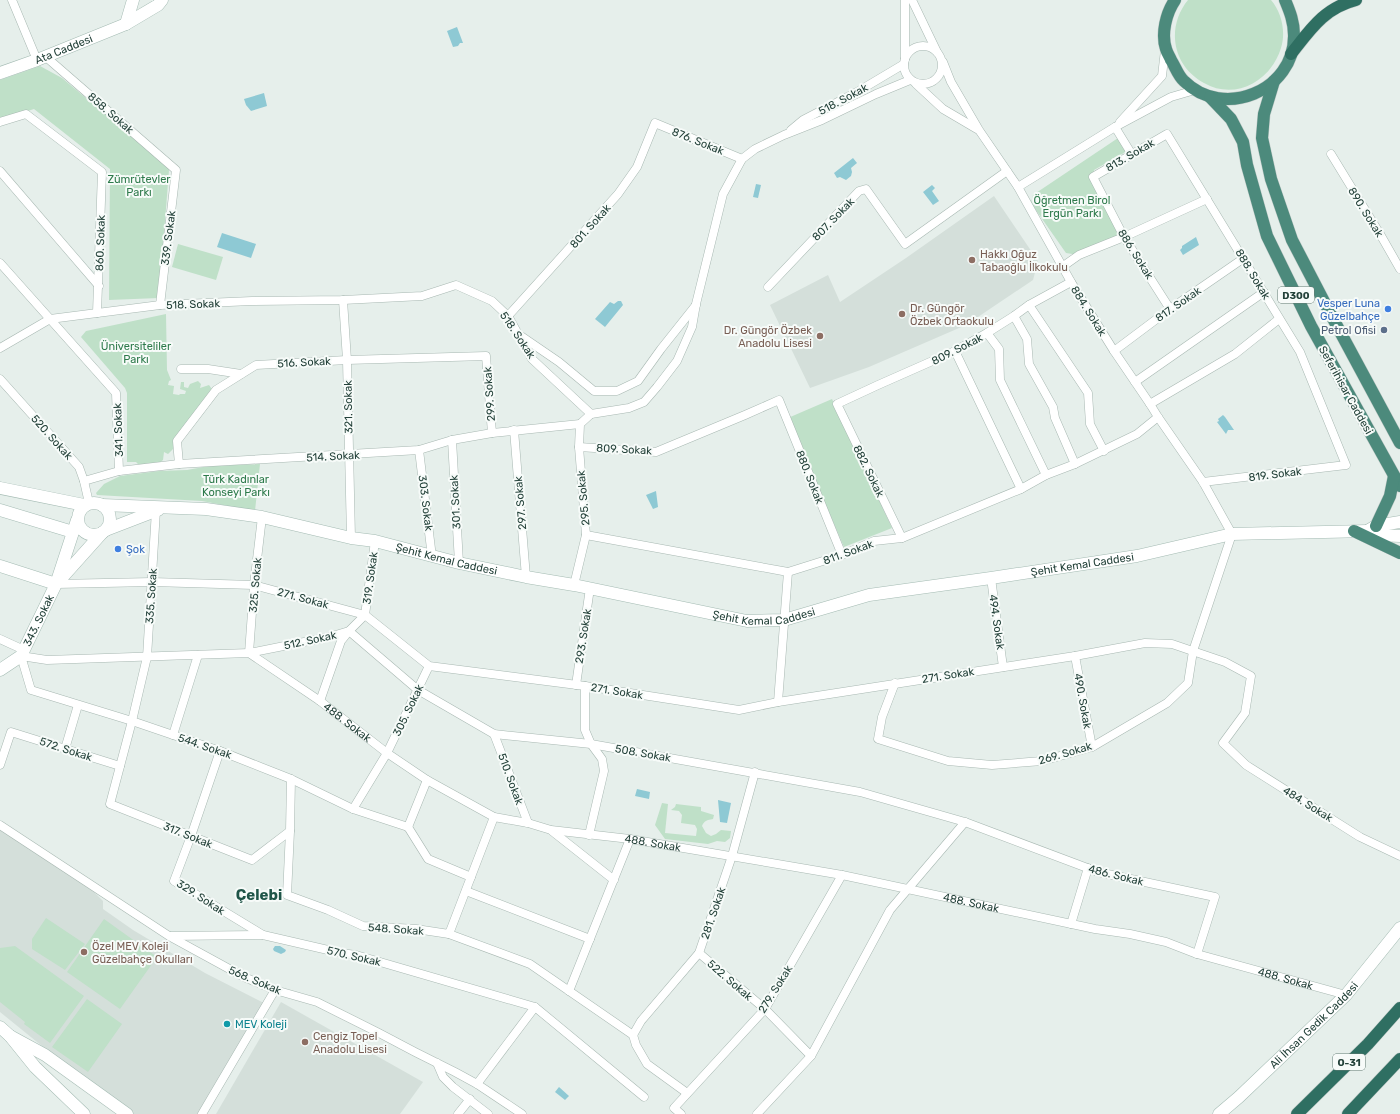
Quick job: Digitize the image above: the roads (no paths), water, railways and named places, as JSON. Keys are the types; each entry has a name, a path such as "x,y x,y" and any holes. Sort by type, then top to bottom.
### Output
{"highway":[{"name":"D300","path":"1175,0 1169,9 1164,29 1166,49 1182,80 1195,90 1210,97"},
{"path":"1284,0 1292,17 1294,36 1291,54"},
{"path":"1291,54 1320,18 1334,8 1356,0"},
{"name":"D300","path":"1274,81 1284,69 1291,54"},
{"path":"1210,97 1236,99 1256,93 1274,81"},
{"name":"Seferihisar Caddesi","path":"1274,81 1264,114 1262,138 1271,179 1292,240 1400,443"},
{"name":"Seferihisar Caddesi","path":"1210,97 1231,119 1243,142 1267,236 1311,326 1397,481"},
{"path":"1372,529 1397,481"},
{"path":"1354,531 1400,553"},
{"name":"O-31","path":"1297,1114 1368,1044 1400,1008"},
{"path":"1348,1114 1400,1059"}],"main road":[{"path":"126,24 133,0"},
{"name":"Ata Caddesi","path":"0,73 126,24 158,5 162,0"},
{"path":"0,488 87,504 97,503 108,510 110,520 104,532 56,584"},
{"path":"56,584 78,514 87,504"},
{"name":"Şehit Kemal Caddesi","path":"102,505 159,509 206,509 262,517 351,538 375,541 459,563 590,588 747,621 784,620 869,595 1137,556 1232,534 1354,531 1372,529 1400,522"},
{"path":"0,510 75,526 86,534 97,535 159,509"},
{"name":"Şehit Kemal Caddesi","path":"1372,529 1378,535 1400,536"},
{"path":"0,566 56,584"},
{"name":"343. Sokak","path":"23,653 56,584"},
{"path":"0,670 23,653"},
{"name":"Ali İhsan Gedik Caddesi","path":"1219,1114 1239,1097 1346,995 1400,928"},
{"path":"0,1027 10,1036 35,1068 84,1114"},
{"path":"10,1036 45,1055 127,1114"}],"street":[{"path":"12,0 41,58"},
{"path":"905,0 904,61 906,76 943,109 978,130"},
{"path":"912,0 943,62 941,74 933,83 927,85 913,82"},
{"path":"904,61 908,53 920,46 933,48 938,52"},
{"path":"1116,127 1162,76 1166,49"},
{"name":"858. Sokak","path":"41,58 176,170"},
{"name":"518. Sokak","path":"784,135 803,120 857,92 904,61"},
{"name":"884. Sokak","path":"943,62 951,82 978,130 1018,187 1071,282 1114,351 1203,482 1232,534"},
{"name":"518. Sokak","path":"0,348 50,319 160,305 252,301 343,300 422,296 456,285 492,301 508,316 520,335 532,359 591,414 629,408 644,402 677,361 692,327 696,304 723,194 742,159 755,149 784,135 822,120 876,94 913,82"},
{"path":"1018,187 1116,127 1171,97 1195,90"},
{"name":"860. Sokak","path":"0,122 26,114 102,172 97,313"},
{"name":"876. Sokak","path":"655,124 742,159"},
{"name":"801. Sokak","path":"508,316 618,194 637,167 655,124"},
{"path":"1116,127 1131,153"},
{"name":"813. Sokak","path":"1093,177 1131,153 1167,134"},
{"name":"888. Sokak","path":"1167,134 1300,352 1346,465"},
{"name":"890. Sokak","path":"1330,154 1400,269"},
{"name":"339. Sokak","path":"160,305 176,170"},
{"name":"807. Sokak","path":"768,287 859,191 866,189 905,244 1006,171"},
{"path":"0,172 99,286"},
{"name":"886. Sokak","path":"1093,177 1124,237 1170,309"},
{"path":"1062,267 1079,255 1124,237 1207,199"},
{"name":"817. Sokak","path":"1114,351 1170,309 1244,258"},
{"name":"341. Sokak","path":"0,263 116,393 119,471"},
{"name":"809. Sokak","path":"837,404 955,351 987,333 1029,305 1071,282"},
{"path":"1135,382 1264,292"},
{"name":"321. Sokak","path":"343,300 347,360 351,538"},
{"path":"520,335 559,362 594,391 617,392 638,381 661,348 696,304"},
{"path":"1029,305 1088,393 1090,424 1104,451"},
{"path":"1014,316 1026,339 1029,364 1053,407 1055,418 1075,464"},
{"path":"1150,404 1235,354 1279,319"},
{"path":"987,333 999,350 1000,380 1046,475"},
{"path":"955,351 1021,490"},
{"name":"516. Sokak","path":"179,464 177,441 216,390 256,365 347,360 486,356"},
{"name":"299. Sokak","path":"486,356 492,433"},
{"path":"181,369 208,369 241,374"},
{"name":"520. Sokak","path":"0,379 79,467 84,481 87,504"},
{"name":"809. Sokak","path":"579,447 656,452 778,400"},
{"name":"880. Sokak","path":"778,400 842,554"},
{"name":"882. Sokak","path":"837,404 902,538"},
{"path":"580,424 591,414"},
{"name":"811. Sokak","path":"586,535 788,572 842,554 874,541 902,538 1021,490 1046,475 1104,451 1137,434 1158,417"},
{"name":"514. Sokak","path":"84,481 119,471 179,464 419,450 452,440 492,433 580,424"},
{"name":"295. Sokak","path":"574,585 586,535 579,447 580,424"},
{"name":"297. Sokak","path":"514,430 526,577"},
{"name":"301. Sokak","path":"452,440 459,563"},
{"name":"303. Sokak","path":"419,450 432,557"},
{"name":"819. Sokak","path":"1203,482 1346,465"},
{"name":"335. Sokak","path":"132,721 147,657 159,509"},
{"name":"325. Sokak","path":"250,652 254,585 262,517"},
{"name":"269. Sokak","path":"895,683 882,717 878,739 948,761 992,765 1042,761 1092,747 1167,703 1188,683 1193,651 1232,534"},
{"name":"319. Sokak","path":"365,615 375,541"},
{"path":"778,702 788,572"},
{"name":"494. Sokak","path":"991,578 1003,667"},
{"name":"271. Sokak","path":"56,584 152,582 254,585 365,615 429,666 585,686 739,710 778,702 1075,656 1145,643 1172,644 1225,662 1251,676 1245,714 1223,743"},
{"name":"293. Sokak","path":"576,685 590,588"},
{"name":"512. Sokak","path":"250,652 329,637 349,631 365,615"},
{"path":"320,701 341,641 349,631"},
{"name":"508. Sokak","path":"349,631 418,690 494,734 591,744 755,772 860,792 965,822"},
{"path":"0,639 23,653 47,660 250,652"},
{"name":"488. Sokak","path":"250,652 320,701 387,754 427,780 494,817 528,823 551,830 630,839 842,875 1071,924 1130,934 1166,942 1197,954 1346,995"},
{"name":"544. Sokak","path":"23,653 31,690 132,721 220,751 291,779 353,808 408,827"},
{"path":"173,735 198,655"},
{"name":"490. Sokak","path":"1075,656 1092,747"},
{"name":"305. Sokak","path":"353,808 387,754 429,666"},
{"path":"585,686 585,730 591,744 602,759 604,771 589,834"},
{"path":"65,749 78,704"},
{"name":"317. Sokak","path":"132,721 110,804 252,860 290,831"},
{"name":"572. Sokak","path":"0,765 11,732 120,766"},
{"name":"510. Sokak","path":"494,734 528,823"},
{"name":"484. Sokak","path":"1223,743 1246,765 1360,837 1400,856"},
{"name":"329. Sokak","path":"220,751 174,881 263,935"},
{"name":"281. Sokak","path":"634,1034 641,1021 699,953 732,856 755,772"},
{"path":"290,831 291,779"},
{"path":"427,780 408,827 428,859 471,877"},
{"path":"449,934 494,817"},
{"path":"757,1114 811,1056 890,910 965,822"},
{"name":"486. Sokak","path":"965,822 1098,872 1215,897 1197,954"},
{"name":"568. Sokak","path":"0,825 169,936 244,978 275,990 317,1002 477,1084 522,1114"},
{"path":"551,830 614,880"},
{"name":"548. Sokak","path":"290,831 287,895 328,910 363,926 416,929 449,934 530,964 634,1034"},
{"path":"569,991 630,839"},
{"path":"1071,924 1088,868"},
{"name":"279. Sokak","path":"681,1114 674,1108 765,1009 842,875"},
{"path":"466,891 590,939"},
{"name":"570. Sokak","path":"169,936 263,935 356,955 535,1007"},
{"name":"522. Sokak","path":"699,953 765,1009 811,1056"},
{"path":"202,1114 275,990"},
{"path":"477,1084 535,1007 644,1097"},
{"path":"634,1034 636,1044 647,1064 687,1093"},
{"path":"437,1063 443,1077 453,1087 488,1114"},
{"path":"458,1114 470,1099"}],"water":[{"path":"457,27 463,43 453,47 447,31"},
{"path":"264,93 267,106 251,111 246,105 244,99"},
{"path":"853,158 857,163 851,168 851,176 846,180 840,177 837,178 834,173"},
{"path":"756,184 761,185 758,198 753,197"},
{"path":"932,185 935,188 932,191 939,201 933,205 923,192"},
{"path":"222,233 256,244 251,258 217,247"},
{"path":"1196,237 1199,245 1183,255 1180,250 1182,246"},
{"path":"621,301 623,305 605,327 595,319 610,302 614,304"},
{"path":"1223,415 1234,430 1228,430 1226,434 1217,422"},
{"path":"656,491 658,507 653,509 646,495"},
{"path":"637,789 650,792 649,799 635,796"},
{"path":"718,800 731,803 727,823 720,822"},
{"path":"275,946 280,946 286,950 281,954 274,951 273,949"},
{"path":"559,1087 569,1096 565,1100 555,1092"}],"place":[{"name":"Hakkı Oğuz Tabaoğlu İlkokulu","path":"972,260"},
{"name":"Vesper Luna Güzelbahçe","path":"1388,309"},
{"name":"Dr. Güngör Özbek Ortaokulu","path":"902,314"},
{"name":"Petrol Ofisi","path":"1384,330"},
{"name":"Dr. Güngör Özbek Anadolu Lisesi","path":"820,336"},
{"name":"Şok","path":"118,549"},
{"name":"Özel MEV Koleji Güzelbahçe Okulları","path":"84,952"},
{"name":"MEV Koleji","path":"227,1024"},
{"name":"Cengiz Topel Anadolu Lisesi","path":"305,1042"}],"district":[{"name":"Çelebi","path":"259,895"}],"park label":[{"name":"Zümrütevler Parkı","path":"139,185"},
{"name":"Öğretmen Birol Ergün Parkı","path":"1072,206"},
{"name":"Üniversiteliler Parkı","path":"136,352"},
{"name":"Türk Kadınlar Konseyi Parkı","path":"236,485"}]}
